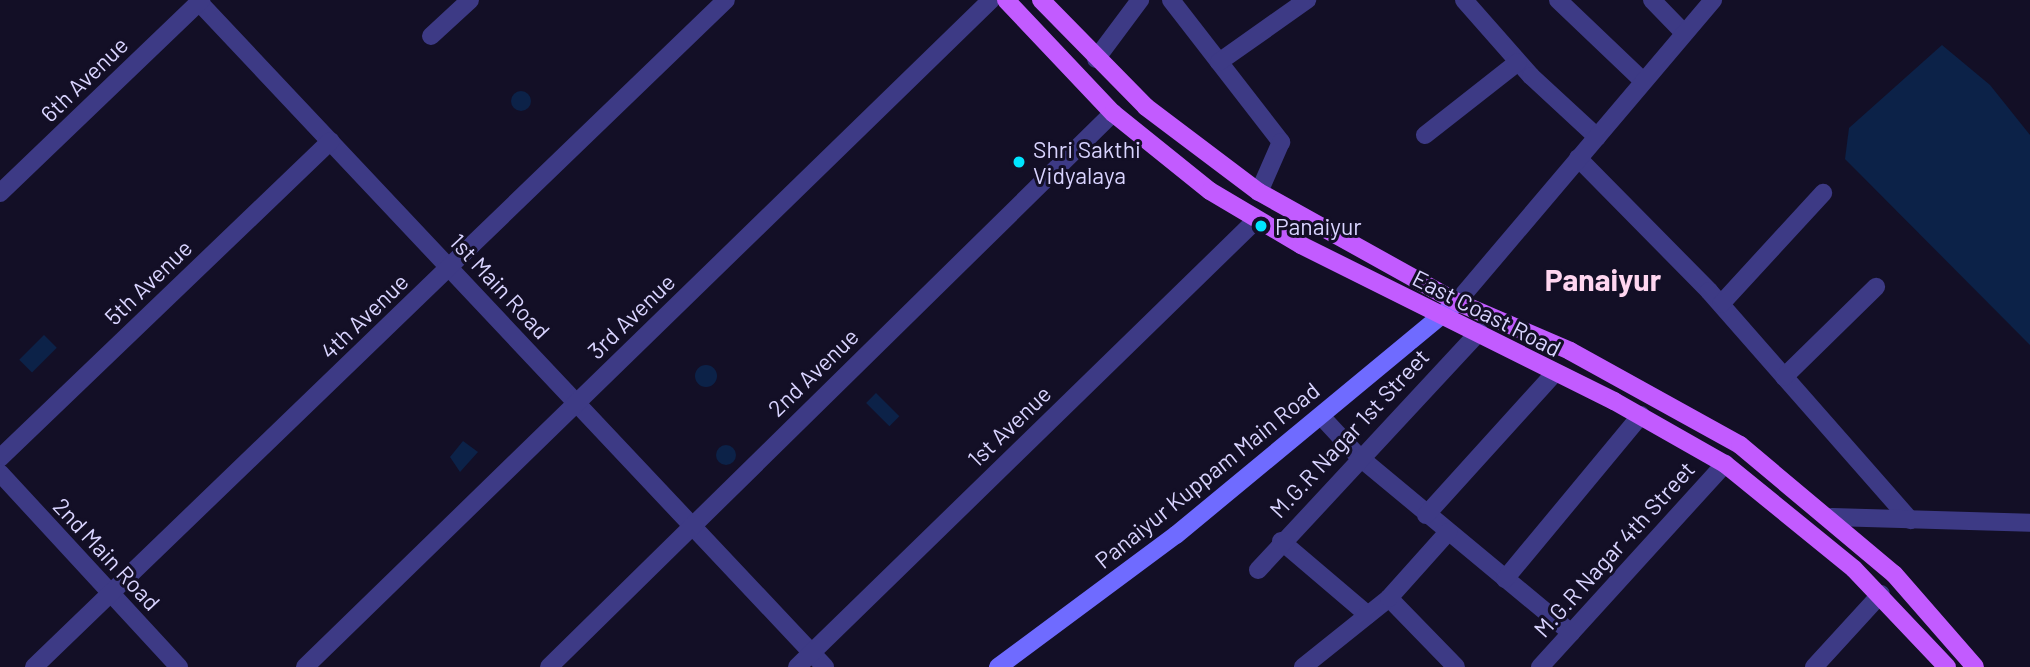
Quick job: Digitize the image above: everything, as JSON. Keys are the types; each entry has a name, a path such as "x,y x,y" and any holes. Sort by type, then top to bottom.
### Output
{"main road":[{"name":"East Coast Road","path":"1006,0 1113,113 1256,220 1442,316 1479,332 1553,375 1641,415 1725,464 1881,594 1947,667"},
{"name":"East Coast Road","path":"1041,0 1096,59 1177,134 1259,191 1457,302 1570,351 1740,444 1832,517 1894,574 1975,667"}],"street":[{"path":"431,36 470,0"},
{"name":"4th Avenue","path":"34,667 726,0"},
{"name":"3rd Avenue","path":"305,667 991,0"},
{"path":"1096,59 1140,0"},
{"path":"1219,62 1307,0"},
{"path":"1464,0 1518,62 1597,137"},
{"path":"1558,0 1643,81"},
{"path":"1652,0 1684,33"},
{"path":"1457,302 1713,0"},
{"name":"1st Main Road","path":"199,1 825,667"},
{"name":"6th Avenue","path":"0,193 199,1"},
{"path":"1170,3 1281,142 1259,191"},
{"path":"1425,135 1518,62"},
{"name":"2nd Avenue","path":"549,667 691,524 1113,113"},
{"name":"5th Avenue","path":"0,458 330,141"},
{"path":"1578,158 1721,304 1910,520"},
{"path":"1721,304 1823,193"},
{"name":"1st Avenue","path":"797,667 1256,220"},
{"path":"1784,377 1876,287"},
{"name":"Panaiyur Kuppam Main Road","path":"998,667 1176,535 1457,302"},
{"name":"M.G.R Nagar 1st Street","path":"1258,570 1357,456 1479,332"},
{"path":"1426,515 1553,375"},
{"path":"1505,579 1641,415"},
{"path":"1321,416 1357,456 1571,633"},
{"name":"M.G.R Nagar 4th Street","path":"1540,667 1725,464"},
{"name":"2nd Main Road","path":"0,473 179,667"},
{"path":"1832,517 2030,523"},
{"path":"1303,667 1389,598 1448,532"},
{"path":"1281,541 1368,615"},
{"path":"1814,667 1881,594"},
{"path":"1389,598 1456,667"}],"water":[{"path":"1942,45 1990,85 2030,135 2030,345 1845,159 1849,128"},
{"path":"521,91 528,94 531,101 528,108 521,111 514,108 511,101 514,94"},
{"path":"44,335 57,348 32,372 19,360"},
{"path":"706,365 714,368 717,376 714,384 706,387 698,384 695,376 698,368"},
{"path":"876,393 899,416 889,426 866,403"},
{"path":"463,441 478,452 460,472 450,457"},
{"path":"726,445 733,448 736,455 733,462 726,465 719,462 716,455 719,448"}],"place":[{"name":"Shri Sakthi Vidyalaya","path":"1019,162"},
{"name":"Panaiyur","path":"1261,226"}],"district":[{"name":"Panaiyur","path":"1603,279"}]}
